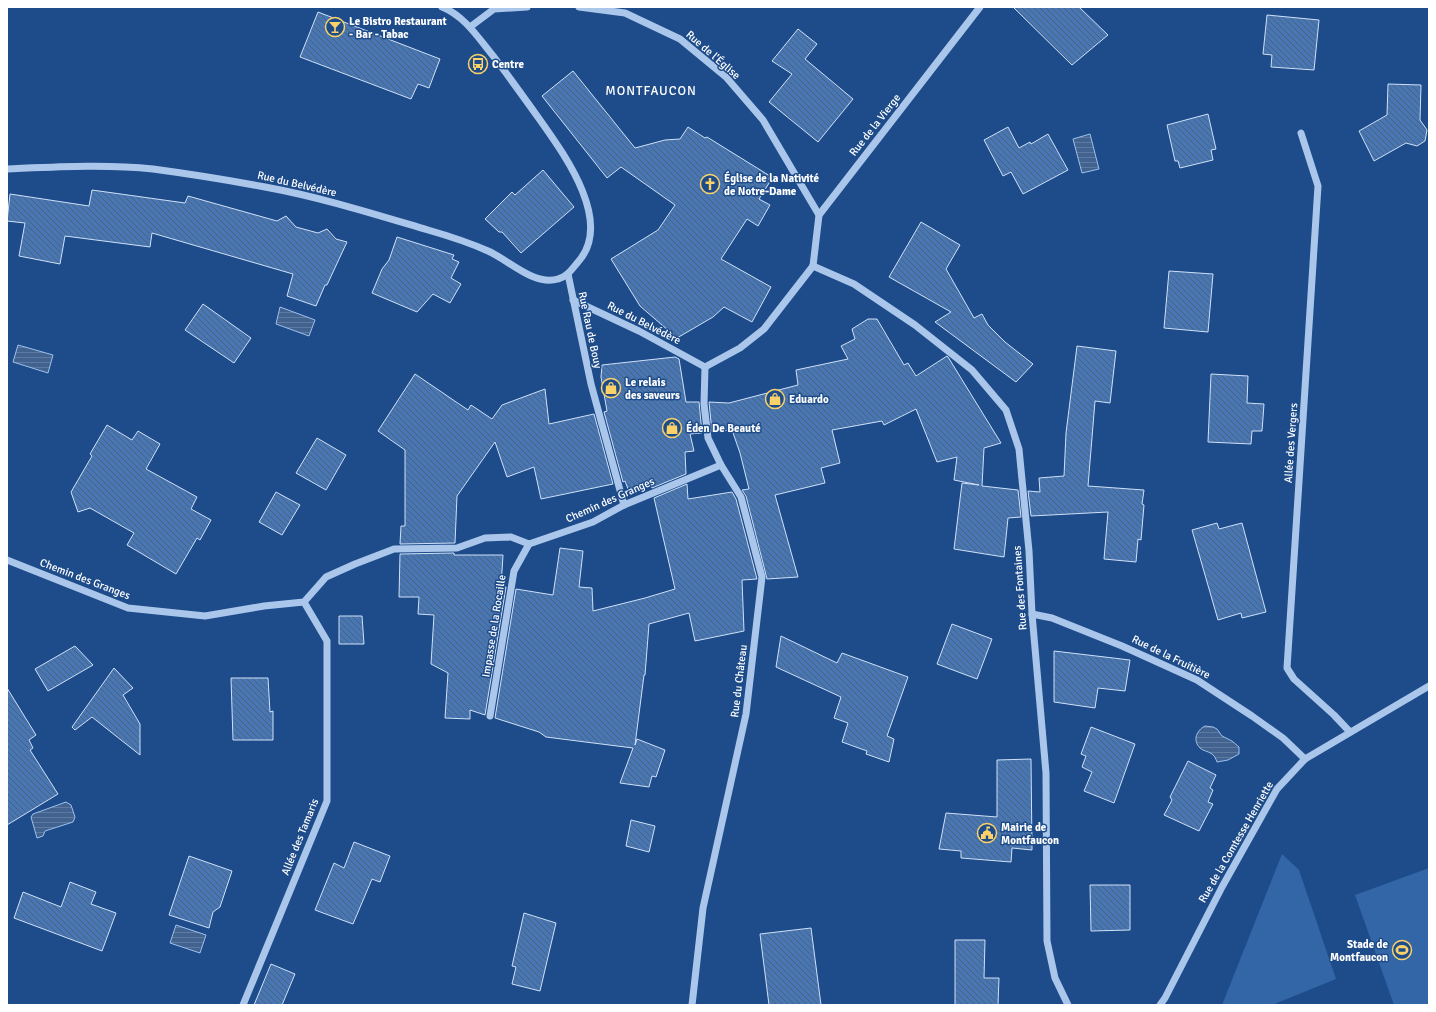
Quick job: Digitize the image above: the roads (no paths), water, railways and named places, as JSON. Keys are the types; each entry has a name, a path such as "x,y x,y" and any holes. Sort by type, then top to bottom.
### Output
{"street":[{"path":"470,27 494,9 527,7"},
{"name":"Rue de l'Église","path":"579,7 625,13 680,39 726,77 763,120 819,215"},
{"name":"Rue de la Vierge","path":"819,215 980,7"},
{"path":"448,8 470,27 508,76 559,146 581,184 591,219 590,239 585,255 568,274"},
{"name":"Allée des Vergers","path":"1301,132 1318,186 1287,668 1294,679 1334,715 1350,732"},
{"name":"Rue du Belvédère","path":"7,169 96,166 151,169 266,187 345,206 466,241 494,253 522,272 544,280 557,279 568,274"},
{"path":"705,366 740,348 764,329 813,266 819,215"},
{"name":"Rue des Fontaines","path":"813,266 854,284 916,325 972,370 1006,410 1019,449 1029,551 1032,614 1046,774 1047,941 1054,978 1068,1005"},
{"name":"Rue Rau de Bouy","path":"568,274 590,384 624,505"},
{"name":"Rue du Belvédère","path":"573,300 639,331 705,366"},
{"name":"Rue du Château","path":"692,1005 703,908 746,714 762,577 741,497 721,465 708,438 704,404 705,366"},
{"name":"Chemin des Granges","path":"529,544 593,522 624,505 721,465"},
{"path":"304,602 326,577 394,549 457,548 486,538 511,537 529,544"},
{"name":"Impasse de la Rocaille","path":"490,716 514,571 529,544"},
{"name":"Chemin des Granges","path":"7,560 128,608 205,616 264,606 304,602"},
{"name":"Allée des Tamaris","path":"243,1005 327,801 327,641 304,602"},
{"name":"Rue de la Fruitière","path":"1032,614 1052,618 1122,646 1197,680 1283,738 1305,760"},
{"name":"Rue de la Comtesse Henriette","path":"1160,1005 1222,886 1278,789 1305,760 1429,686"}],"place":[{"name":"Le Bistro Restaurant - Bar - Tabac","path":"335,27"},
{"name":"Centre","path":"478,64"},
{"name":"Église de la Nativité de Notre-Dame","path":"710,184"},
{"name":"Le relais des saveurs","path":"611,388"},
{"name":"Eduardo","path":"775,399"},
{"name":"Éden De Beauté","path":"672,428"},
{"name":"Mairie de Montfaucon","path":"987,833"},
{"name":"Stade de Montfaucon","path":"1402,950"}],"district":[{"name":"MONTFAUCON","path":"651,91"}]}
